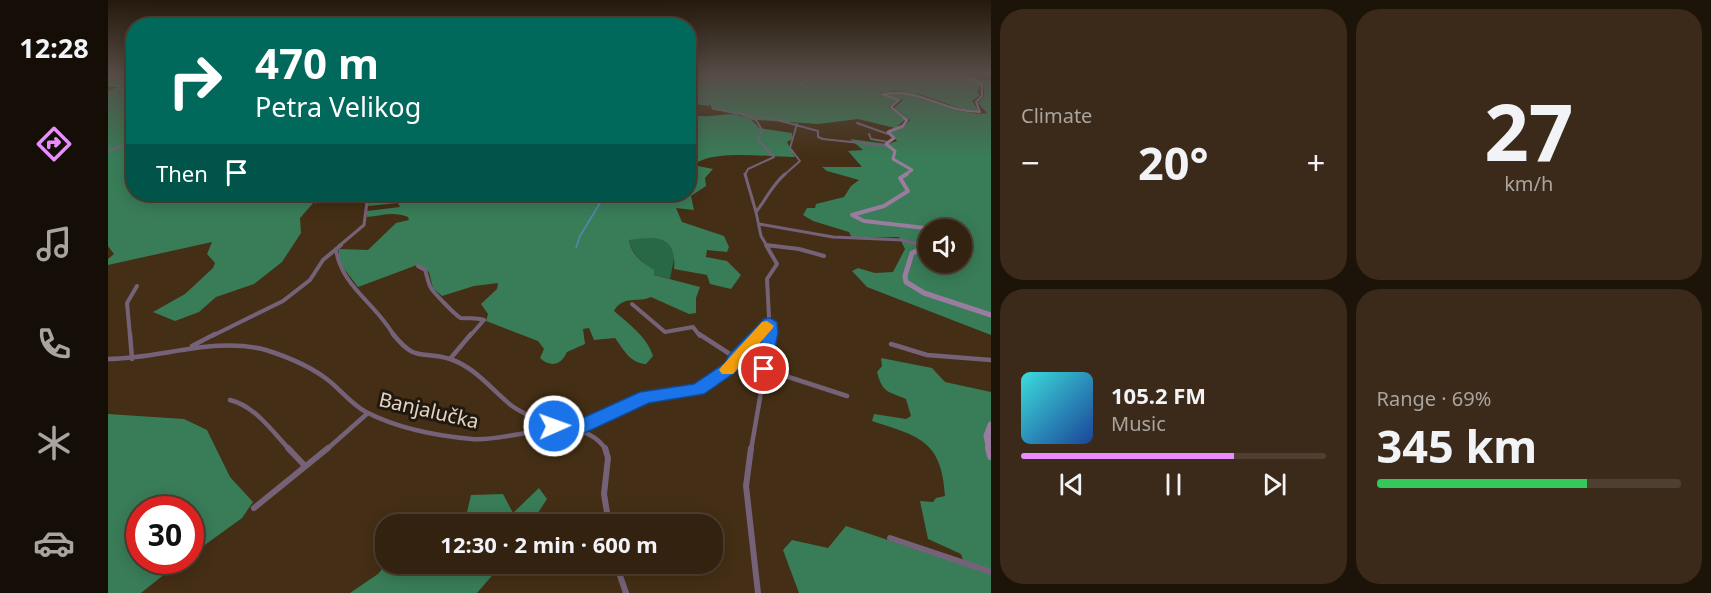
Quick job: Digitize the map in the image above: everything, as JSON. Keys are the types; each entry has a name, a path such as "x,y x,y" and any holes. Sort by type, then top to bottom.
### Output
{"street":[{"path":"706,102 710,103 713,109 797,124 817,130 818,137 826,140 888,144 894,138 857,123"},
{"path":"888,134 903,126 908,120 891,107 897,102"},
{"path":"940,102 965,111 980,112 976,102"},
{"path":"734,112 756,120 762,130 758,140 774,156 747,169 744,176 766,245 777,264 767,279 771,333 753,427 746,486 758,593"},
{"path":"756,212 770,195 772,185 801,161 790,148 797,124"},
{"path":"869,135 871,139 888,144 895,151 893,159 912,170 900,178 908,191 893,203 853,213 852,216 864,221 918,227"},
{"path":"108,151 126,144"},
{"path":"191,347 284,302 310,280 323,261 364,225 367,201"},
{"path":"759,224 771,224 832,237 907,239 918,243"},
{"path":"766,245 800,249 824,256"},
{"path":"336,249 338,266 365,301 384,317 394,336 406,350 418,356 450,359 487,381 494,391 515,408 554,426"},
{"path":"918,250 912,253 905,276 906,282 924,293 991,315"},
{"path":"418,266 425,270 431,288 445,301 453,314 462,318 479,317 484,320 450,359"},
{"path":"132,359 127,303 137,286"},
{"path":"632,304 665,332 693,327 701,337 736,358"},
{"path":"576,430 646,397 698,390 731,367 736,358 770,322"},
{"path":"891,344 927,355 991,360"},
{"name":"Banjalučka","path":"108,359 132,359 191,347 240,346 270,352 324,377 368,413 419,428 477,439 509,438 554,426 576,430 600,442 608,454 604,491 607,514"},
{"path":"764,369 847,396"},
{"path":"230,400 243,403 252,410 305,466"},
{"path":"254,508 336,444 368,413"},
{"path":"991,425 987,436 991,456"},
{"path":"890,538 930,552 956,556 991,572"},
{"path":"619,574 626,593"}],"green space":[{"path":"108,102 126,102 126,201 315,201 300,218 301,233 282,262 254,284 216,297 199,312 175,321 153,312 185,294 213,268 215,263 207,254 212,242 108,265 108,259 114,254 108,246"},
{"path":"696,102 895,102 889,107 906,119 895,128 858,119 818,124 757,120 713,109 710,103 709,106 696,104"},
{"path":"901,102 934,102 979,114 987,113 979,102 991,102 991,335 867,287 852,271 858,268 875,273 893,272 905,249 899,237 852,238 849,232 813,221 803,215 807,208 815,208 816,204 844,197 851,186 859,180 827,171 822,167 862,167 848,151 863,150 850,139 888,144 897,141 890,133 905,126 910,120 894,108"},
{"path":"941,102 972,102 979,111 965,110"},
{"path":"734,114 751,120 759,128 792,133 792,139 787,142 795,157 731,155 707,158 698,162 698,166 713,169 705,178 706,186 696,193 696,116"},
{"path":"369,201 692,201 694,210 676,208 682,222 724,236 729,247 727,252 707,250 706,257 727,261 741,275 731,289 710,284 707,275 674,269 672,250 663,240 648,238 629,240 635,254 654,270 654,275 700,287 696,298 696,313 689,314 651,297 626,301 614,311 647,343 653,356 646,364 632,358 615,338 594,340 589,328 583,329 585,344 567,352 562,360 552,364 540,358 544,349 538,341 486,321 488,314 481,304 497,289 498,283 474,286 442,296 433,288 429,272 417,265 358,287 339,262 339,249 368,250 396,223 409,220 408,217 397,214 367,217 367,211 400,207 398,203 368,206"},
{"path":"654,236 668,242 675,254 670,279 654,275 653,270 641,260 630,245 629,239"},
{"path":"881,358 932,368 945,382 991,392 991,593 799,593 783,550 792,540 828,548 846,526 930,554 963,560 961,554 928,539 920,501 933,502 936,498 945,496 943,477 933,452 915,437 872,421 874,414 906,419 911,416 906,399 884,388 877,372 882,366"},
{"path":"108,414 184,419 207,430 230,477 253,502 242,518 204,546 204,496 126,496 126,574 165,574 141,593 108,593"},
{"path":"539,488 547,499 537,514 467,514 471,495 503,494 513,513"},
{"path":"378,574 493,574 477,593 350,593"}],"waterway":[{"path":"576,248 580,236 600,203 598,201"}],"slow traffic":[{"path":"727,370 767,326"}],"route":[{"path":"554,426 576,430 603,415 646,397 698,390 731,367 735,359 770,322 771,333 764,369"}]}
